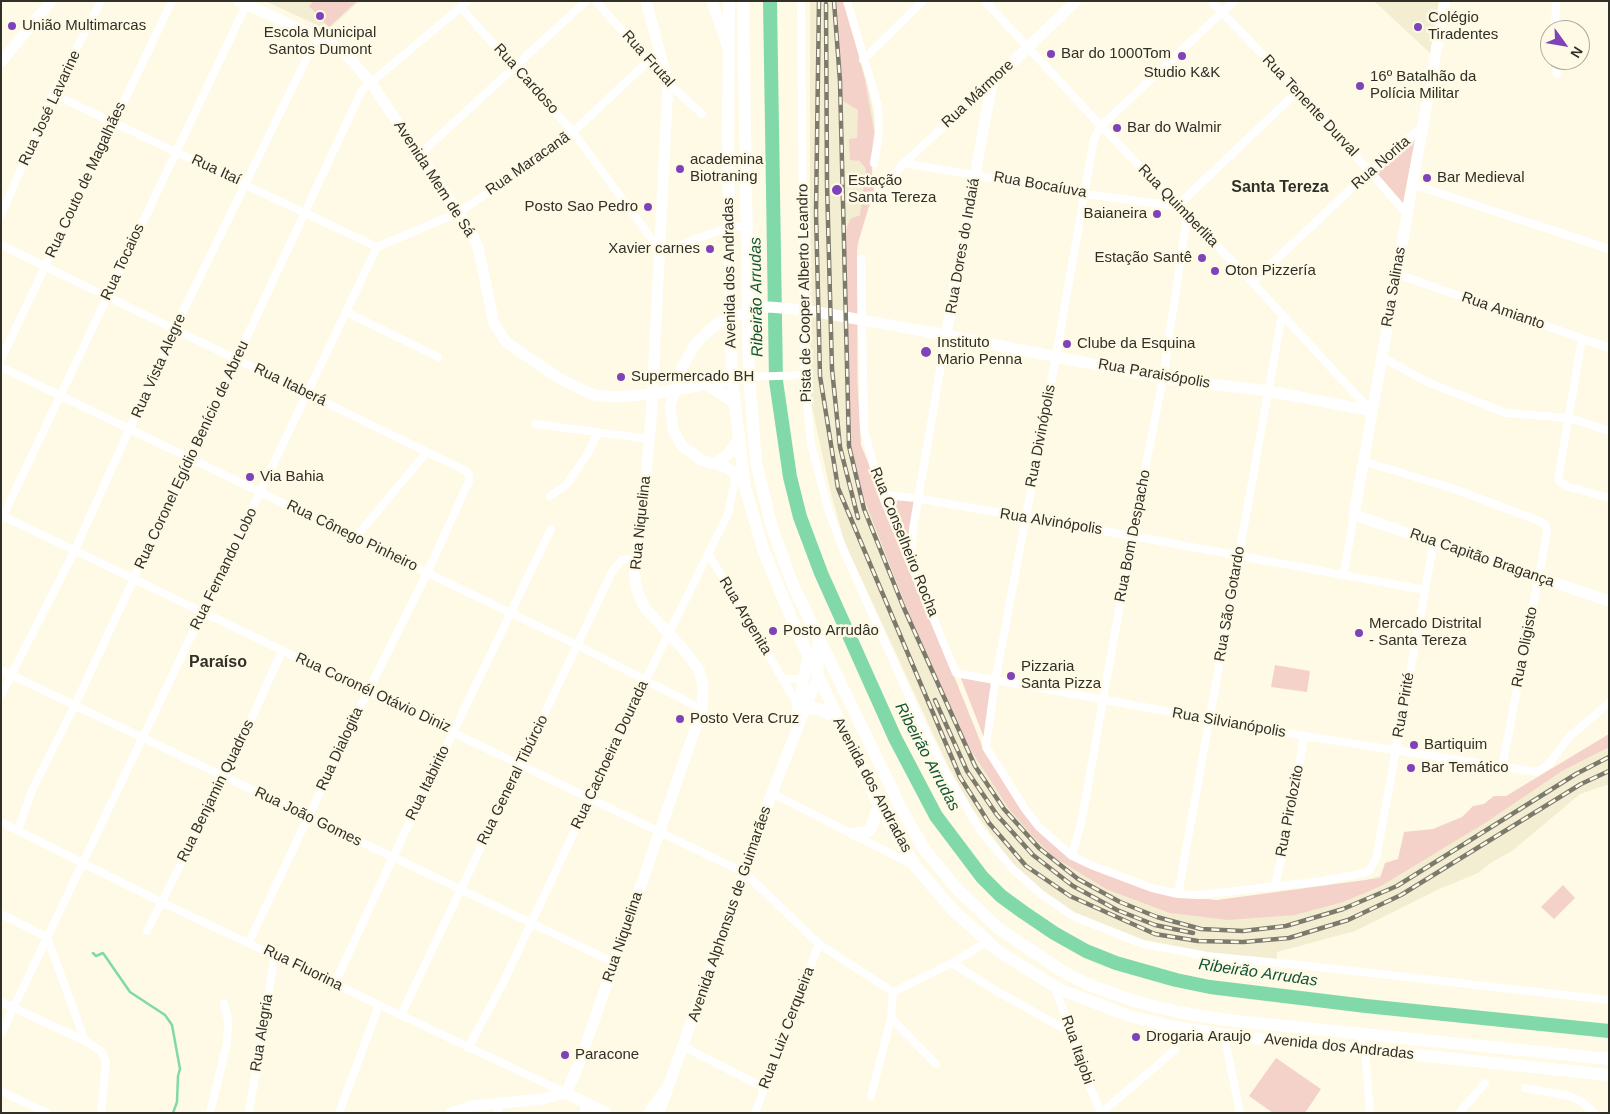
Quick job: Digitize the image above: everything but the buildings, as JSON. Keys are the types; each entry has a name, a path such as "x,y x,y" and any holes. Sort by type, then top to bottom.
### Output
{"main road":[{"name":"Avenida dos Andradas","path":"728,1 732,381 745,488 762,549 808,656 812,676 836,718 879,805 915,866 952,909 998,951 1054,986 1081,999 1129,1016 1176,1027 1224,1035 1609,1075"},
{"name":"Avenida dos Andradas","path":"743,1 745,226 750,377 756,462 772,528 792,585 818,641 911,827 924,849 957,889 998,928 1062,971 1088,984 1142,1003 1178,1012 1227,1020 1609,1059"},
{"path":"704,384 734,402"},
{"path":"736,475 745,488"},
{"path":"801,708 819,709 836,718"},
{"path":"854,834 867,832 871,828 879,805"},
{"path":"915,866 957,889"},
{"path":"1224,1035 1222,1028 1227,1020"}],"street":[{"name":"Rua José Lavarine","path":"1,215 54,94 101,1"},
{"name":"Rua Couto de Magalhães","path":"1,359 172,1"},
{"name":"Rua Coronel Egídio Benício de Abreu","path":"18,830 33,788 74,707 362,90 468,1"},
{"path":"420,154 586,1"},
{"name":"Rua Frutal","path":"596,1 668,83 702,114"},
{"name":"Rua Niquelina","path":"566,1092 579,1064 615,963 702,709 703,686 699,670 640,600 634,573 644,508 649,439 661,246 668,83 646,1"},
{"path":"712,1 727,46"},
{"name":"Pista de Cooper Alberto Leandro","path":"801,1 804,375 811,444 828,509 843,549 947,775 982,833 1012,868 1041,894 1073,916 1143,944 1207,956 1609,1000"},
{"path":"846,1 878,106 879,134 874,163"},
{"path":"863,60 923,1"},
{"name":"Rua Quimberlita","path":"985,1 1177,206 1252,282 1371,411"},
{"name":"Rua Mármore","path":"882,189 904,163 1076,1"},
{"name":"Rua Tenente Durval","path":"1211,1 1298,91 1407,214"},
{"path":"1101,126 1234,1"},
{"name":"Rua Salinas","path":"1344,573 1371,411 1445,1"},
{"path":"1555,20 1556,1"},
{"name":"Avenida Mem de Sá","path":"245,2 318,37 347,55 371,83 460,212 478,247 494,324 506,342 560,379 588,393 616,397 652,394 750,377"},
{"name":"Rua Tocaios","path":"2,517 245,2"},
{"path":"1,62 44,4"},
{"name":"Rua Cardoso","path":"461,8 573,132 648,234 661,246"},
{"name":"Rua Vista Alegre","path":"1,695 75,550 174,330 318,37"},
{"name":"Rua Maracanã","path":"377,248 460,212 573,132 659,51"},
{"path":"1557,70 1557,74"},
{"name":"Rua Dores do Indaiá","path":"910,559 918,499 946,335 992,82"},
{"path":"1177,206 1298,91"},
{"name":"Rua Itaí","path":"54,94 304,211 377,248"},
{"name":"Rua Divinópolis","path":"1072,856 1039,827 986,747 995,682 1056,356 1094,139 1101,126"},
{"name":"Rua Norita","path":"1252,282 1370,171 1423,126"},
{"name":"Rua Bocaíuva","path":"904,163 1084,194 1177,206"},
{"path":"1412,184 1609,249"},
{"name":"Rua Bom Despacho","path":"1072,856 1082,819 1132,536 1163,378 1187,216"},
{"path":"661,246 678,246 729,227 745,226"},
{"name":"Rua Itaberá","path":"1,245 236,360 306,392 469,475"},
{"name":"Rua Fernando Lobo","path":"1,1034 142,737 262,492 306,392 377,248"},
{"name":"Rua Conselheiro Rocha","path":"861,259 864,430 882,495 956,673"},
{"name":"Rua Amianto","path":"1397,274 1609,348"},
{"name":"Rua Paraisópolis","path":"716,463 701,460 678,441 670,420 672,395 681,370 693,347 718,323 743,312 769,306 806,310 946,335 1163,378 1268,391 1371,411"},
{"path":"346,312 438,357"},
{"name":"Rua São Gotardo","path":"1178,894 1282,314"},
{"path":"1582,339 1558,480 1566,486 1609,498"},
{"path":"1382,357 1427,382 1506,413 1570,418 1609,431"},
{"name":"Avenida Mem de Sá","path":"704,384 719,375 732,361"},
{"name":"Rua Cônego Pinheiro","path":"1,367 190,460 262,492 646,678 702,709"},
{"path":"750,377 804,375"},
{"path":"535,424 597,434 649,439"},
{"path":"550,496 566,485 587,455 597,434"},
{"path":"716,463 726,455 738,440"},
{"path":"355,538 426,453"},
{"name":"Rua Cachoeira Dourada","path":"468,1048 504,982 646,678 728,514 740,459"},
{"name":"Rua Oligisto","path":"1363,461 1454,489 1542,522 1546,526 1547,533 1502,768"},
{"path":"716,463 728,467 736,475"},
{"name":"Rua Dialogita","path":"249,942 368,691 427,573 469,481 469,475"},
{"name":"Rua Alvinópolis","path":"882,495 918,499 1344,573 1425,590"},
{"name":"Rua Capitão Bragança","path":"1354,515 1609,601"},
{"name":"Rua Coronél Otávio Diniz","path":"2,517 453,731 745,873 819,944 893,992"},
{"name":"Rua Itabirito","path":"335,983 392,857 551,529"},
{"name":"Rua Pirité","path":"1275,886 1323,881 1364,873 1372,868 1396,750 1434,541"},
{"name":"Rua Argenita","path":"708,553 801,708"},
{"name":"Rua General Tibúrcio","path":"401,1015 615,567 626,558 636,558"},
{"name":"Avenida Alphonsus de Guimarães","path":"659,1113 792,741 812,676 818,641"},
{"name":"Rua Benjamin Quadros","path":"147,931 225,776 282,651"},
{"name":"Rua João Gomes","path":"1,670 74,707 225,776 530,924 615,963"},
{"name":"Rua Silvianópolis","path":"956,673 995,682 1210,718 1304,736 1502,768"},
{"path":"782,679 800,679 812,676"},
{"path":"1502,768 1537,772 1543,770 1569,737 1609,703"},
{"name":"Rua Pirolozito","path":"1275,886 1290,822 1304,736"},
{"path":"772,793 915,866"},
{"name":"Rua Fluorina","path":"1,822 161,902 275,954 468,1048 566,1092 585,1108 606,1113"},
{"path":"1072,856 1152,888 1178,894 1222,893 1275,886"},
{"path":"1,914 48,937 85,1041"},
{"path":"871,1096 891,1018 893,992 952,963 988,942"},
{"name":"Rua Luiz Cerqueira","path":"755,1113 819,944"},
{"name":"Rua Alegria","path":"249,1113 275,954"},
{"path":"952,963 998,992 1072,1033"},
{"name":"Rua Itajobi","path":"1054,986 1072,1033 1083,1070 1101,1113"},
{"path":"1,1002 85,1041 101,1051 106,1058 101,1113"},
{"path":"210,1113 227,1043 228,1021 224,1003"},
{"path":"338,1113 379,1005"},
{"path":"891,1018 936,1064"},
{"path":"1101,1113 1175,1050 1176,1027"},
{"path":"1358,1033 1365,1049 1370,1113"},
{"path":"1224,1035 1240,1113"},
{"path":"684,1047 765,1088"},
{"path":"1460,1113 1485,1083"},
{"name":"Avenida Alphonsus de Guimarães","path":"649,1113 655,1101 668,1087"},
{"path":"1525,1088 1569,1096 1591,1111"},
{"path":"1,1091 47,1113"},
{"path":"451,1113 473,1106 499,1109 566,1092"}],"shaded area":[{"name":"Escola Municipal Santos Dumont","path":"265,1 359,1 328,30"},
{"path":"314,1 357,1 329,27 309,6"},
{"path":"810,1 841,1 867,81 877,132 857,253 859,446 950,695 1024,819 1100,877 1223,906 1351,884 1384,875 1442,833 1609,743 1609,784 1580,794 1512,851 1492,862 1478,873 1437,890 1355,931 1277,952 1277,964 1155,946 1084,921 1048,897 1014,866 973,809 948,766 844,541 829,485 811,402 810,379"},
{"path":"837,1 845,1 865,80 874,131 871,160 874,190 857,246 857,379 861,445 985,753 1016,799 1071,857 1173,896 1217,900 1380,878 1385,863 1398,859 1404,832 1433,829 1462,817 1473,806 1484,804 1494,796 1506,796 1609,734 1609,747 1562,771 1485,823 1381,886 1343,902 1295,915 1228,920 1170,913 1106,889 1054,857 1037,841 1009,809 969,747 911,619 861,491 850,441 846,339 846,230 850,219 860,215 866,169 860,161 850,160 849,139 857,138 858,110 843,101"},
{"name":"Colégio Tiradentes","path":"1374,1 1439,1 1430,53"},
{"path":"1415,140 1403,203 1377,173"},
{"path":"887,497 914,500 909,552"},
{"path":"1275,665 1310,671 1307,692 1271,687"},
{"path":"960,676 993,684 986,743"},
{"path":"1563,885 1575,898 1554,919 1541,907"},
{"path":"1276,1058 1321,1089 1305,1113 1273,1113 1249,1096"}],"waterway":[{"name":"Ribeirão Arrudas","path":"770,1 776,381 790,477 800,517 821,573 895,738 936,816 982,877 1001,896 1023,912 1054,933 1086,951 1116,963 1176,980 1210,987 1366,1006 1609,1031"},
{"path":"93,953 96,956 103,953 130,992 165,1015 172,1025 180,1069 177,1102 173,1113"}],"railway":[{"path":"819,1 816,212 820,376 838,488 960,777 989,823 1026,866 1070,896 1155,934 1198,941 1243,942 1289,938 1348,920 1401,895 1581,784 1609,771"},
{"path":"834,1 840,81 849,446 864,509 903,606 975,766 1004,809 1039,848 1078,879 1120,902 1157,917 1201,929 1243,931 1286,926 1343,909 1397,886 1576,774 1609,757"},
{"path":"826,4 827,184 832,369 840,447 858,518"},
{"path":"935,700 967,771 997,815 1033,855 1073,886 1117,910 1155,925 1193,933"}],"place":[{"name":"Escola Municipal Santos Dumont","path":"320,16"},
{"name":"União Multimarcas","path":"12,26"},
{"name":"Colégio Tiradentes","path":"1418,27"},
{"name":"Bar do 1000Tom","path":"1051,54"},
{"name":"Studio K&K","path":"1182,56"},
{"name":"16º Batalhão da Polícia Militar","path":"1360,86"},
{"name":"Bar do Walmir","path":"1117,128"},
{"name":"academina Biotraning","path":"680,169"},
{"name":"Bar Medieval","path":"1427,178"},
{"name":"Estação Santa Tereza","path":"837,190"},
{"name":"Posto Sao Pedro","path":"648,207"},
{"name":"Baianeira","path":"1157,214"},
{"name":"Xavier carnes","path":"710,249"},
{"name":"Estação Santê","path":"1202,258"},
{"name":"Oton Pizzería","path":"1215,271"},
{"name":"Clube da Esquina","path":"1067,344"},
{"name":"Instituto Mario Penna","path":"926,352"},
{"name":"Supermercado BH","path":"621,377"},
{"name":"Via Bahia","path":"250,477"},
{"name":"Posto Arrudâo","path":"773,631"},
{"name":"Mercado Distrital - Santa Tereza","path":"1359,633"},
{"name":"Pizzaria Santa Pizza","path":"1011,676"},
{"name":"Posto Vera Cruz","path":"680,719"},
{"name":"Bartiquim","path":"1414,745"},
{"name":"Bar Temático","path":"1411,768"},
{"name":"Drogaria Araujo","path":"1136,1037"},
{"name":"Paracone","path":"565,1055"}],"district":[{"name":"Santa Tereza","path":"1280,188"},
{"name":"Paraíso","path":"218,663"}]}
